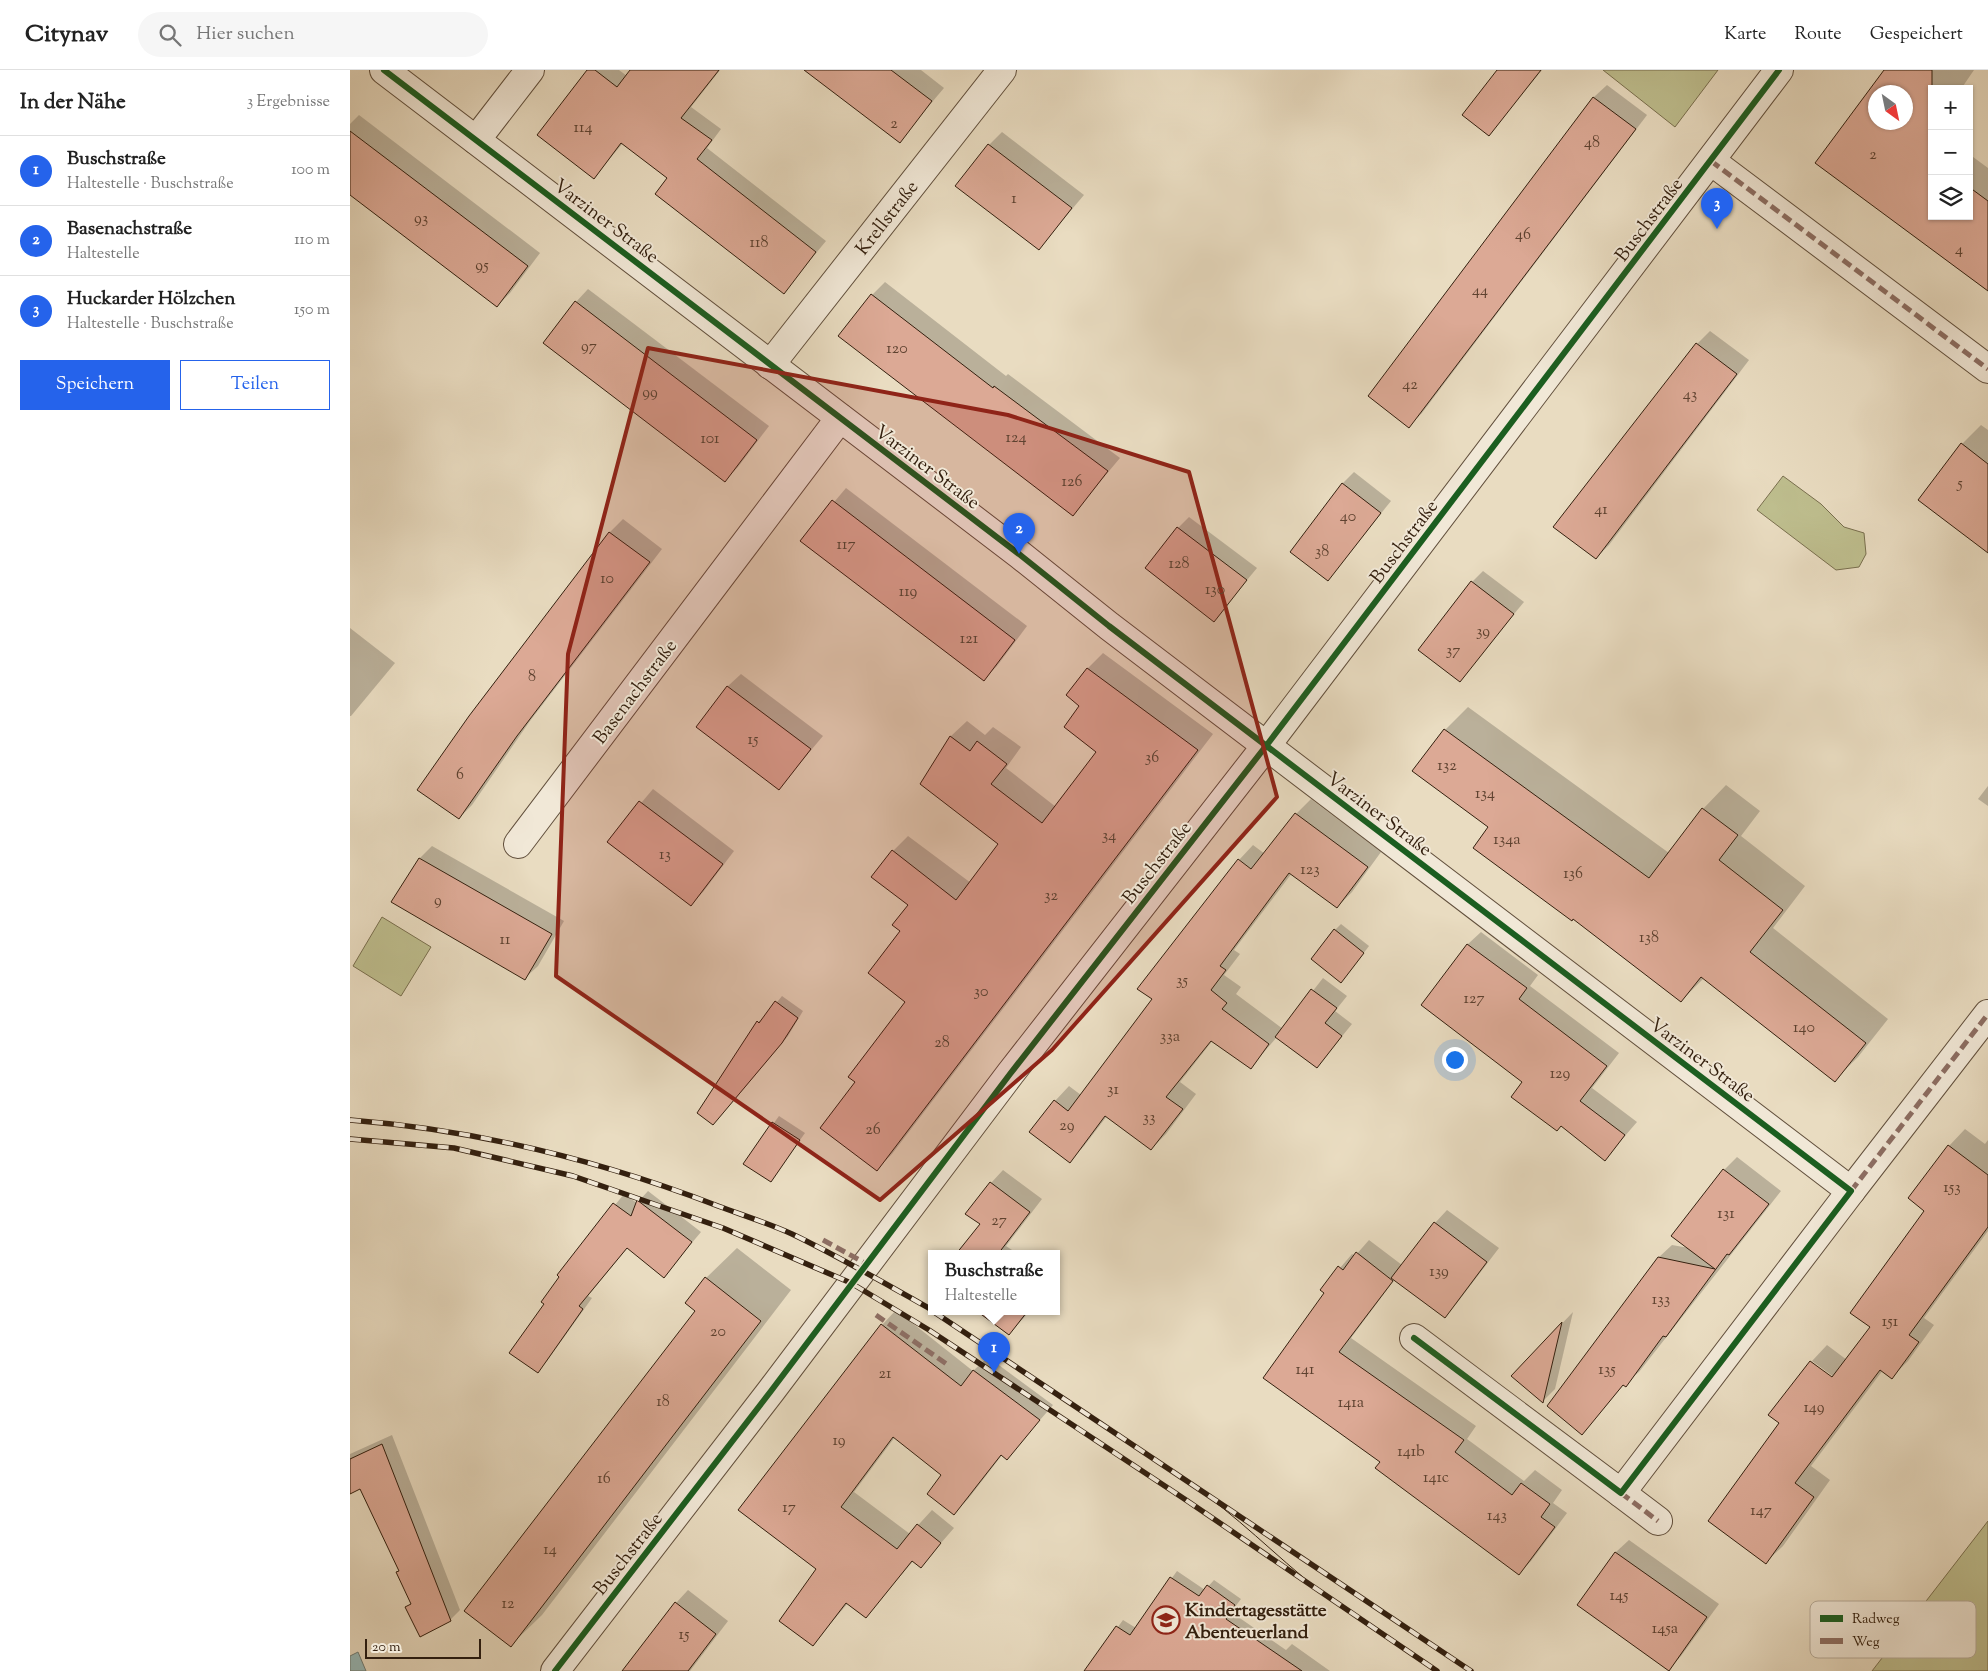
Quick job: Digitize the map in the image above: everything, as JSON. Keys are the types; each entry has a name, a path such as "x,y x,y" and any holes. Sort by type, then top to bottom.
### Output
{"street":[{"name":"Varziner Straße","path":"384,70 1266,746 1851,1190"},
{"path":"476,140 530,70"},
{"name":"Krellstraße","path":"770,364 1002,70"},
{"name":"Buschstraße","path":"555,1671 771,1391 1010,1074 1266,746 1779,70"},
{"path":"1711,161 1988,369"},
{"name":"Basenachstraße","path":"518,844 840,418"},
{"path":"1621,1493 1851,1190 1988,1014"},
{"path":"1414,1338 1658,1521"}],"highlighted area":[{"path":"648,348 1008,415 1189,472 1277,797 1052,1050 880,1200 556,976 568,654"}],"green space":[{"path":"1603,70 1718,70 1675,127"},
{"path":"1783,476 1821,504 1844,527 1864,533 1866,554 1859,567 1836,570 1757,510"},
{"path":"382,917 431,947 401,996 353,966"},
{"path":"1988,1521 1988,1671 1872,1671 1882,1658 1976,1658 1976,1601 1926,1601"}],"water":[{"path":"358,1652 366,1671 350,1671 350,1656"}],"building":[{"path":"587,70 595,70 617,87 630,70 719,70 681,118 712,140 697,159 816,252 784,294 655,194 667,178 621,143 594,179 537,135"},
{"path":"804,70 891,70 932,101 900,143"},
{"path":"1497,70 1541,70 1489,136 1462,115"},
{"path":"1884,70 1932,70 1932,85 1928,85 1928,220 1973,220 1973,190 1988,201 1988,291 1815,163 1868,92 1868,130 1913,130 1913,85 1873,85"},
{"path":"1593,97 1636,129 1409,428 1368,396"},
{"path":"350,131 528,266 497,307 350,195"},
{"path":"988,144 1072,208 1039,250 955,186"},
{"path":"871,294 993,388 994,386 1108,471 1073,516 838,336"},
{"path":"575,301 757,440 725,482 543,343"},
{"path":"1696,343 1737,374 1596,559 1553,527"},
{"path":"1961,443 1988,464 1988,553 1918,500"},
{"path":"1342,483 1381,513 1328,581 1290,552"},
{"path":"832,500 1015,640 984,681 800,541"},
{"path":"1177,527 1247,580 1214,622 1145,568"},
{"path":"609,532 650,562 517,736 459,819 417,790 469,716"},
{"path":"1471,581 1514,614 1460,682 1418,650"},
{"path":"1087,668 1198,750 877,1171 820,1128 855,1082 848,1077 905,1002 868,973 900,931 892,925 908,905 871,877 892,850 956,900 998,844 920,784 950,736 970,751 977,741 1007,764 991,784 1042,823 1096,752 1064,727 1079,706 1066,695"},
{"path":"727,686 811,749 779,790 696,727"},
{"path":"1444,729 1649,878 1702,808 1738,835 1719,860 1783,910 1750,952 1866,1043 1835,1082 1701,977 1681,1002 1573,919 1572,921 1473,848 1488,827 1412,771"},
{"path":"639,801 723,864 691,906 607,842"},
{"path":"1295,813 1368,867 1337,908 1289,873 1220,966 1226,970 1211,990 1227,1003 1222,1009 1269,1044 1251,1069 1211,1041 1166,1097 1183,1109 1151,1150 1105,1116 1070,1163 1029,1132 1054,1100 1068,1111 1152,999 1137,989 1238,859 1251,869"},
{"path":"419,858 552,934 525,980 391,902"},
{"path":"1334,929 1364,953 1341,983 1311,959"},
{"path":"1467,944 1527,988 1519,999 1607,1066 1580,1101 1625,1135 1605,1161 1561,1126 1557,1131 1511,1097 1522,1082 1421,1005"},
{"path":"1311,989 1337,1008 1325,1023 1342,1036 1317,1068 1275,1037"},
{"path":"775,1001 798,1018 782,1043 713,1125 697,1113 757,1021 759,1023"},
{"path":"772,1122 800,1140 771,1182 743,1164"},
{"path":"1948,1145 1988,1175 1988,1227 1909,1335 1919,1342 1892,1379 1880,1370 1795,1483 1814,1497 1766,1564 1708,1521 1779,1423 1768,1415 1810,1361 1832,1377 1870,1327 1850,1313 1924,1211 1908,1198"},
{"path":"1723,1169 1769,1204 1729,1255 1727,1254 1666,1337 1663,1336 1626,1387 1623,1385 1582,1435 1547,1406 1658,1257 1715,1269 1671,1236"},
{"path":"990,1182 1030,1212 1001,1250 959,1250 980,1224 965,1214"},
{"path":"637,1200 692,1242 664,1278 627,1248 579,1306 583,1309 538,1373 509,1353 544,1304 541,1302 559,1277 557,1275 613,1203 631,1216"},
{"path":"1434,1222 1487,1262 1445,1318 1391,1278"},
{"path":"1356,1252 1393,1281 1339,1352 1464,1440 1455,1452 1512,1495 1521,1483 1550,1504 1541,1517 1555,1527 1519,1575 1375,1468 1380,1462 1263,1378 1324,1293 1320,1290 1338,1266 1343,1270"},
{"path":"705,1277 761,1321 511,1647 464,1611 695,1311 685,1303"},
{"path":"982,1315 1025,1315 1009,1335"},
{"path":"1562,1322 1543,1403 1511,1376"},
{"path":"881,1324 961,1386 973,1370 1040,1420 1007,1460 1001,1455 954,1515 927,1494 941,1475 893,1437 841,1507 897,1549 917,1524 941,1543 921,1568 912,1561 866,1618 846,1603 813,1646 779,1621 816,1569 738,1510"},
{"path":"382,1444 451,1621 420,1637 405,1607 411,1604 396,1572 399,1571 360,1489 350,1494 350,1459"},
{"path":"1615,1552 1707,1617 1669,1671 1577,1605"},
{"path":"1170,1577 1199,1596 1207,1585 1235,1605 1226,1619 1302,1671 1084,1671 1116,1626 1130,1635"},
{"path":"675,1602 716,1634 688,1671 622,1671"}],"tram line":[{"path":"1207,1496 1240,1522 1302,1577 1335,1602"}],"railway":[{"path":"350,1120 444,1131 491,1139 583,1161 628,1175 792,1234 845,1261 928,1308"},
{"path":"350,1139 454,1148 573,1176 723,1228 851,1283 929,1330 1186,1500 1437,1671"},
{"path":"938,1315 1471,1671"}],"marked path":[{"path":"1711,161 1988,369"},
{"path":"1851,1191 1988,1014"},
{"path":"823,1240 865,1263"},
{"path":"876,1315 948,1365"},
{"path":"1621,1493 1658,1521"}],"cycle path":[{"path":"384,70 1019,554 1109,626 1851,1191 1621,1493 1414,1338"},
{"path":"555,1671 771,1391 1010,1074 1266,746 1779,70"}],"place":[{"name":"Huckarder Hölzchen","path":"1717,229"},
{"name":"Basenachstraße","path":"1019,554"},
{"name":"Buschstraße","path":"994,1373"},
{"name":"Kindertagesstätte Abenteuerland","path":"1166,1620"}]}
